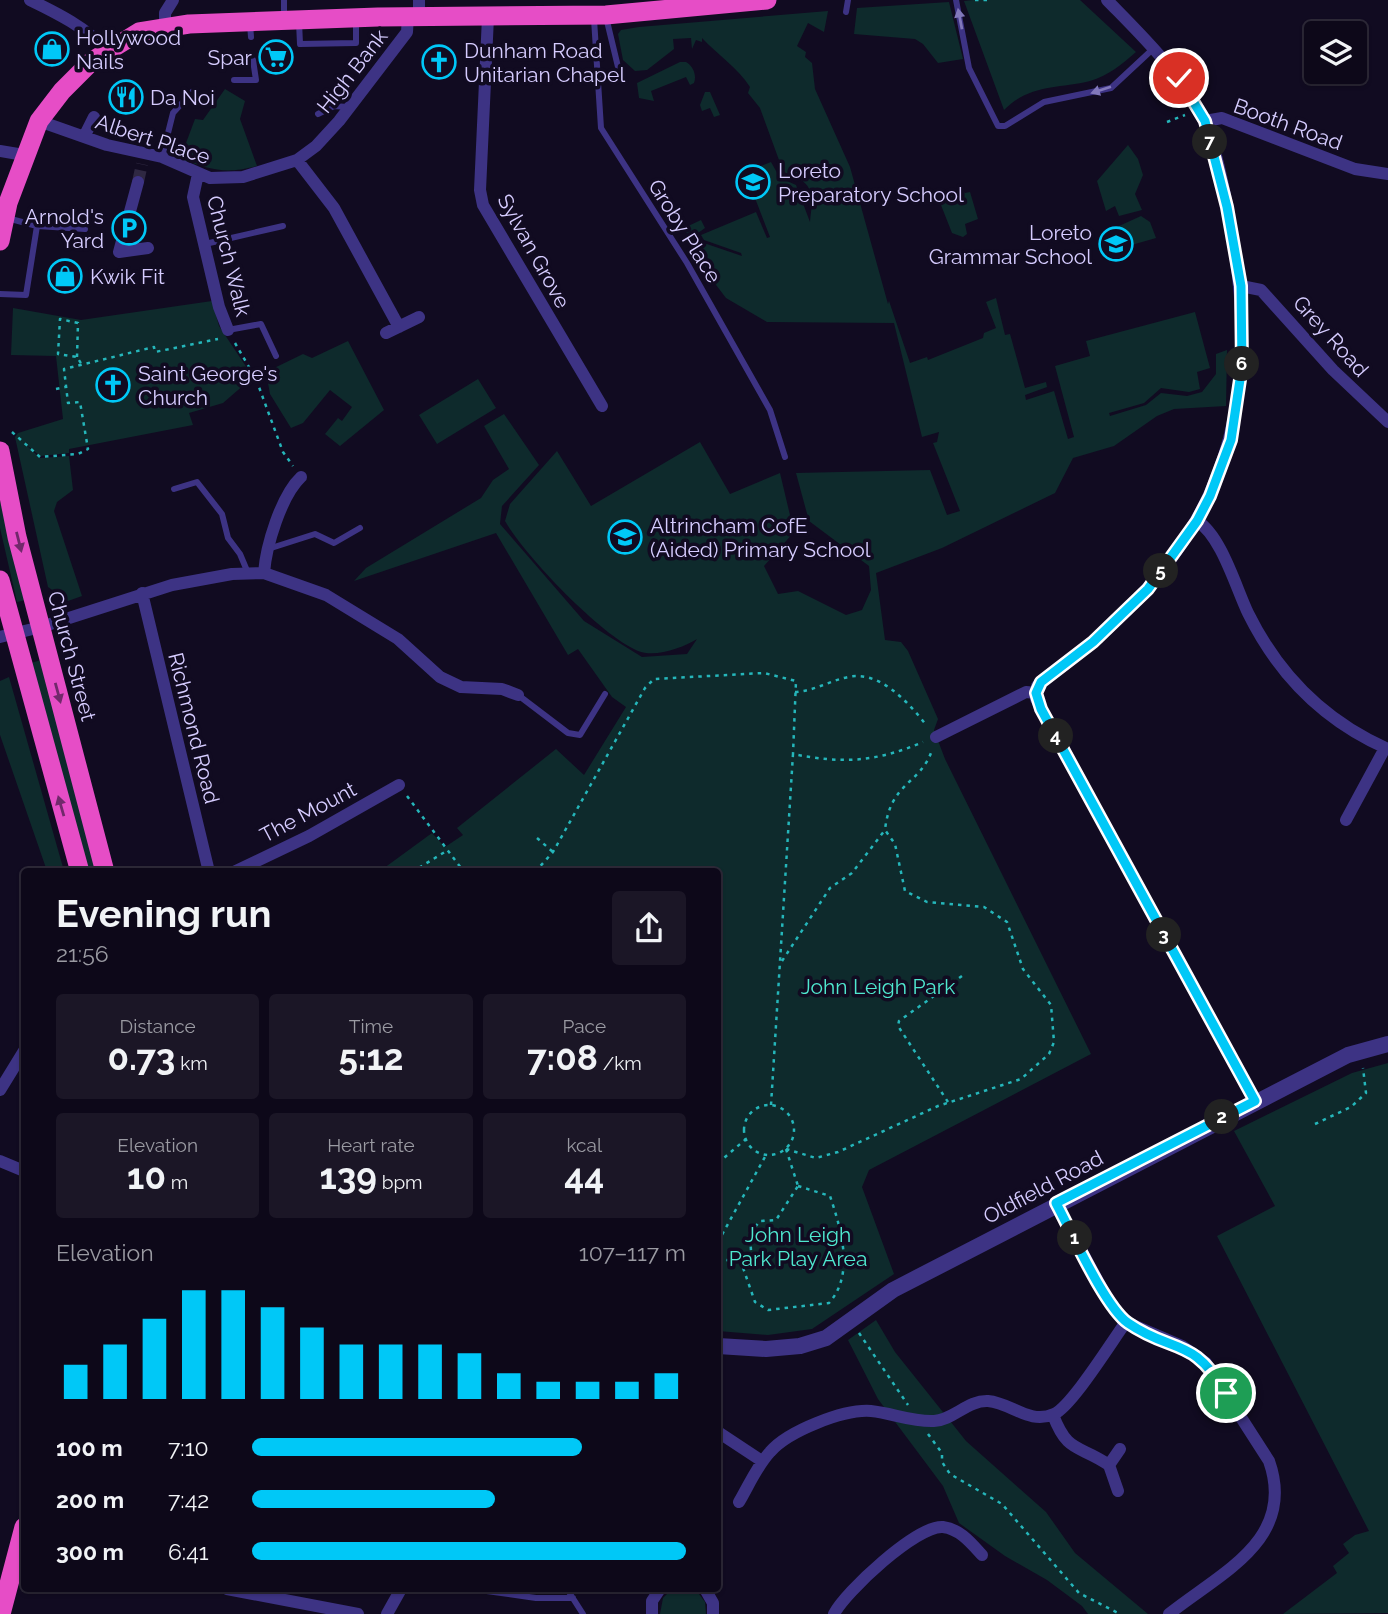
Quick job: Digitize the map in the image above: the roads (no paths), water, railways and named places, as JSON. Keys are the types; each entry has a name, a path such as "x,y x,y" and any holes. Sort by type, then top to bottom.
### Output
{"highway":[{"path":"0,241 24,155 39,121 62,91 106,50 139,32 164,27 251,30 292,20 356,18 415,10 488,17 510,9 600,15 767,0"},
{"name":"Church Street","path":"0,451 9,502 104,868"},
{"path":"0,580 7,635 79,868"},
{"path":"1,1614 21,1538"}],"street":[{"path":"30,0 55,12 98,41 106,50"},
{"name":"Booth Road","path":"1107,0 1179,78 1205,121 1222,118 1355,169 1388,174"},
{"path":"164,27 168,2"},
{"name":"High Bank","path":"316,146 339,121 347,107 407,32 415,10"},
{"name":"Sylvan Grove","path":"488,17 480,190 483,205 602,407"},
{"path":"84,137 94,117"},
{"name":"Albert Place","path":"39,121 144,158 162,157 210,178 243,177 297,160 316,146"},
{"path":"1205,121 1227,207 1241,286 1243,335 1238,402 1220,471 1197,521 1148,589 1093,642 1041,682 1036,693 1041,709 1255,1101"},
{"path":"0,151 24,155"},
{"path":"297,160 334,208 399,327"},
{"name":"Church Walk","path":"198,174 193,197 219,307 229,333"},
{"path":"138,181 119,252 148,248"},
{"name":"Grey Road","path":"1241,286 1261,290 1333,370 1388,422"},
{"path":"386,333 419,317"},
{"path":"264,573 267,550 281,512 301,477"},
{"path":"1197,521 1209,530 1250,616 1284,672 1307,699 1387,748 1346,820"},
{"path":"7,635 41,627 142,593 248,573 264,573 326,595 398,639 439,677 460,687 502,688 518,695"},
{"name":"Richmond Road","path":"142,593 208,868"},
{"path":"936,737 1027,692 1036,693"},
{"name":"The Mount","path":"242,868 309,836 399,785"},
{"name":"Oldfield Road","path":"721,1346 766,1349 800,1346 826,1338 850,1318 893,1290 1056,1203 1358,1051 1388,1044"},
{"path":"0,1090 21,1056"},
{"path":"0,1161 21,1170"},
{"path":"1056,1203 1111,1305 1126,1322 1182,1346 1206,1363 1269,1461 1274,1474 1276,1506 1262,1539 1169,1614"},
{"path":"739,1502 762,1461 781,1443 829,1418 850,1411 873,1411 937,1421 971,1405 989,1401 1019,1414 1035,1417 1053,1415 1068,1401 1126,1322"},
{"path":"1053,1415 1062,1437 1071,1446 1109,1465 1118,1491"},
{"path":"721,1434 762,1461"},
{"path":"1109,1465 1120,1449"},
{"path":"834,1614 850,1590 918,1535 933,1528 944,1527 965,1536 982,1555"},
{"path":"243,1592 358,1614"},
{"path":"387,1614 399,1592"},
{"path":"707,1592 713,1603 713,1614"}],"lane":[{"path":"284,0 292,20"},
{"path":"846,12 848,0"},
{"path":"956,0 969,68 998,126 1005,126 1044,102 1111,88 1154,48"},
{"path":"600,15 619,71"},
{"name":"Groby Place","path":"600,15 601,128 687,263 770,410 785,457"},
{"path":"234,80 256,80 253,60"},
{"path":"162,157 173,113 192,92"},
{"path":"317,114 334,106 347,107"},
{"path":"5,218 37,226 85,229"},
{"path":"0,294 23,297 26,295 37,226"},
{"path":"205,244 283,226"},
{"path":"229,333 261,324 276,356"},
{"path":"174,489 191,482 197,482 205,488 222,514 228,538 240,554 248,573"},
{"path":"267,550 315,534 334,543 360,528"},
{"path":"518,695 568,733 580,735 605,694"},
{"path":"493,1592 536,1598 573,1598"},
{"path":"569,1592 583,1614"}],"tunnel":[{"path":"138,182 142,164"}],"place":[{"name":"Hollywood Nails","path":"52,49"},
{"name":"Spar","path":"276,57"},
{"name":"Dunham Road Unitarian Chapel","path":"439,62"},
{"name":"Da Noi","path":"126,97"},
{"name":"Loreto Preparatory School","path":"753,182"},
{"name":"Arnold's Yard","path":"129,228"},
{"name":"Loreto Grammar School","path":"1116,244"},
{"name":"Kwik Fit","path":"65,276"},
{"name":"Saint George's Church","path":"113,385"},
{"name":"Altrincham CofE (Aided) Primary School","path":"625,537"}],"park label":[{"name":"John Leigh Park","path":"878,986"},
{"name":"John Leigh Park Play Area","path":"798,1246"}]}
